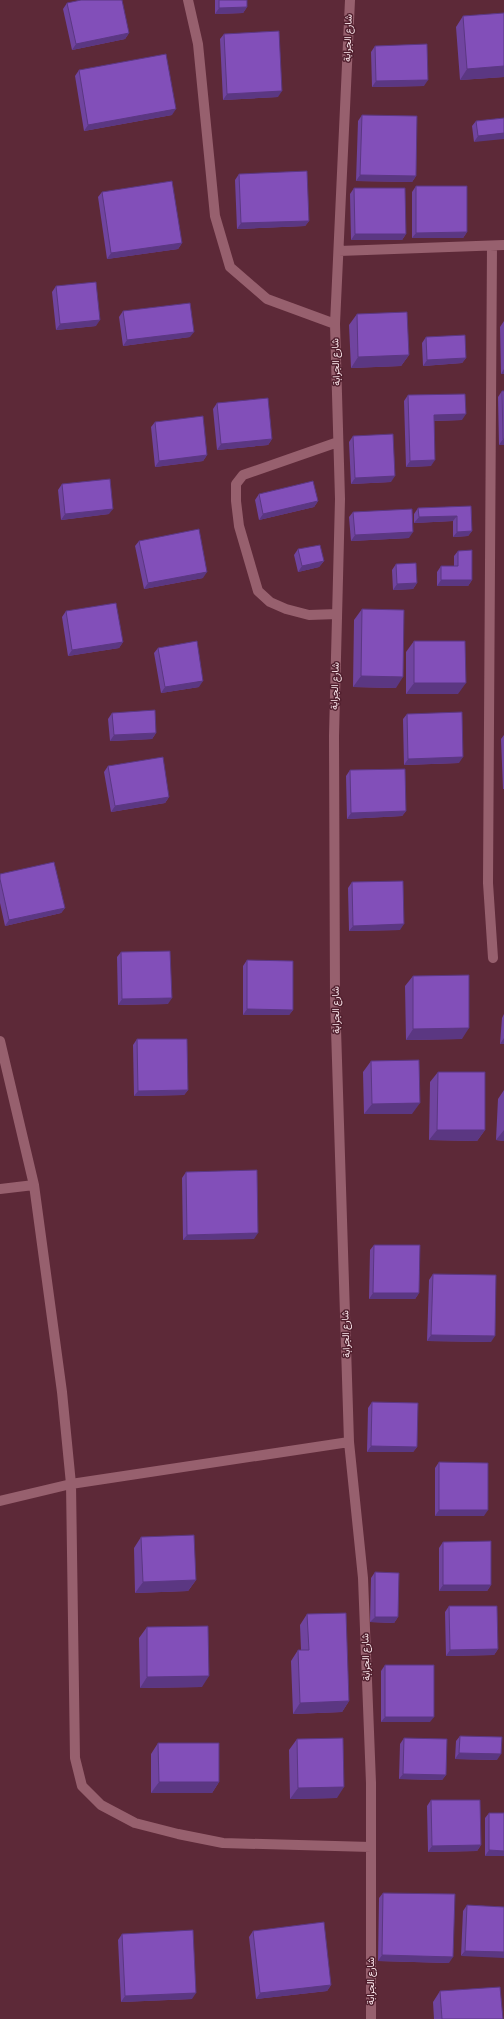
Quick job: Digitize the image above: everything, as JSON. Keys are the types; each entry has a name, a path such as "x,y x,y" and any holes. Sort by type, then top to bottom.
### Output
{"street":[{"path":"188,0 198,44 215,216 230,267 267,299 335,324"},
{"name":"شارع الجرابة","path":"350,0 335,324 340,499 334,736 335,997 349,1442 363,1578 371,1783 371,2019"},
{"path":"339,250 504,245"},
{"path":"492,246 488,883 493,958"},
{"path":"337,614 309,615 286,609 270,602 258,591 238,526 236,484 243,475 338,442"},
{"path":"0,1042 34,1185 62,1392 71,1484 75,1758 82,1786 101,1805 135,1823 223,1844 371,1847"},
{"path":"0,1189 34,1185"},
{"path":"0,1501 71,1484 349,1442"}],"building":[{"path":"81,0 122,0 129,33 76,44 67,3"},
{"path":"219,0 247,0 247,7 219,8"},
{"path":"504,13 504,66 467,69 463,16"},
{"path":"279,31 282,91 227,94 224,34"},
{"path":"427,44 428,80 376,81 375,46"},
{"path":"166,54 176,109 88,125 79,70"},
{"path":"362,115 417,116 416,176 360,175"},
{"path":"504,118 504,133 478,136 476,121"},
{"path":"307,171 309,221 241,223 239,174"},
{"path":"172,181 182,243 111,253 102,192"},
{"path":"416,186 467,186 467,232 416,233"},
{"path":"354,188 405,188 406,234 355,234"},
{"path":"96,282 100,320 60,324 56,286"},
{"path":"190,303 194,332 127,340 123,311"},
{"path":"407,312 409,355 358,357 357,314"},
{"path":"465,335 466,358 427,360 426,337"},
{"path":"502,391 504,391 504,439 503,439"},
{"path":"465,394 466,414 434,415 435,460 410,461 408,395"},
{"path":"268,398 272,439 221,444 217,403"},
{"path":"203,416 207,455 159,461 155,422"},
{"path":"393,434 395,476 355,478 353,436"},
{"path":"110,479 113,509 65,514 62,484"},
{"path":"313,481 318,501 263,514 259,494"},
{"path":"471,506 472,531 457,532 457,516 419,517 418,508"},
{"path":"412,509 413,532 355,535 353,512"},
{"path":"199,529 207,572 148,583 139,541"},
{"path":"320,545 324,561 302,566 298,549"},
{"path":"472,550 472,580 441,580 441,566 458,566 458,551"},
{"path":"416,563 417,583 397,584 396,564"},
{"path":"116,603 123,642 72,650 66,611"},
{"path":"362,609 404,610 403,677 361,676"},
{"path":"197,641 203,681 165,687 158,648"},
{"path":"414,641 465,641 466,683 414,683"},
{"path":"155,710 156,733 114,735 112,713"},
{"path":"462,712 463,757 408,759 407,714"},
{"path":"163,757 169,797 115,806 108,766"},
{"path":"405,769 406,811 351,813 350,770"},
{"path":"54,862 65,908 9,920 0,874"},
{"path":"403,881 404,924 353,926 352,882"},
{"path":"170,951 172,998 122,999 121,952"},
{"path":"247,960 293,961 293,1010 247,1009"},
{"path":"469,975 469,1028 413,1029 413,976"},
{"path":"137,1039 187,1039 188,1090 138,1091"},
{"path":"419,1060 420,1103 372,1104 371,1061"},
{"path":"438,1072 485,1072 485,1130 437,1130"},
{"path":"257,1170 258,1233 187,1235 186,1172"},
{"path":"374,1245 420,1245 419,1293 373,1293"},
{"path":"433,1274 496,1275 495,1336 431,1335"},
{"path":"372,1402 418,1403 417,1447 371,1446"},
{"path":"439,1462 488,1463 488,1510 439,1510"},
{"path":"194,1535 196,1580 143,1582 141,1537"},
{"path":"491,1541 491,1585 443,1585 443,1542"},
{"path":"375,1572 399,1573 398,1617 375,1617"},
{"path":"449,1606 497,1606 498,1649 450,1650"},
{"path":"346,1613 349,1701 300,1703 298,1650 309,1650 307,1614"},
{"path":"208,1626 209,1676 147,1677 147,1627"},
{"path":"385,1665 434,1665 434,1717 385,1717"},
{"path":"460,1736 502,1737 501,1754 459,1753"},
{"path":"343,1738 344,1787 298,1788 297,1739"},
{"path":"404,1738 447,1739 446,1775 403,1774"},
{"path":"158,1743 219,1743 219,1782 159,1782"},
{"path":"431,1800 480,1800 481,1845 432,1846"},
{"path":"489,1813 504,1813 504,1851 489,1850"},
{"path":"383,1893 455,1894 453,1957 382,1955"},
{"path":"467,1905 504,1907 504,1952 465,1951"},
{"path":"324,1922 331,1985 260,1993 253,1931"},
{"path":"193,1930 196,1993 125,1996 122,1934"},
{"path":"500,1987 503,2019 442,2019 440,1991"}]}
